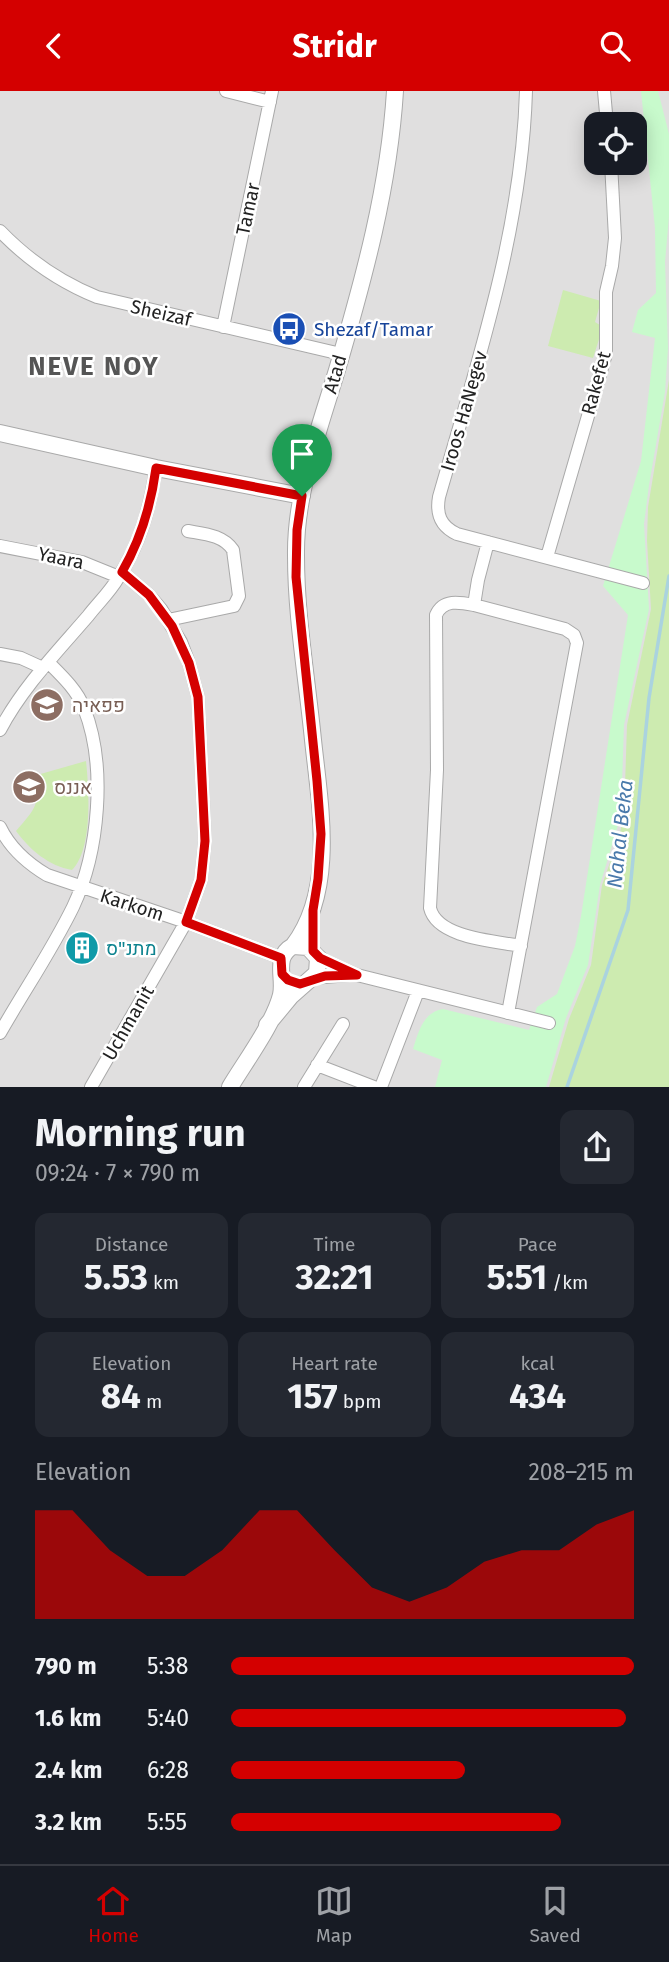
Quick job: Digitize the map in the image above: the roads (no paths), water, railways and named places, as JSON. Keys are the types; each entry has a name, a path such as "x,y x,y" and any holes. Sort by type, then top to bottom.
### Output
{"street":[{"path":"226,91 271,96"},
{"name":"Atad","path":"314,952 313,910 321,834 296,577 297,530 302,496 365,273 378,215 395,91"},
{"name":"Iroos HaNegev","path":"526,91 516,198 494,305 438,503 440,519 448,530 643,583"},
{"path":"604,91 606,112"},
{"name":"Tamar","path":"223,327 271,96"},
{"name":"Rakefet","path":"547,557 606,353 606,292 615,238 612,175"},
{"name":"Sheizaf","path":"0,231 32,260 74,288 120,304 341,354"},
{"path":"0,433 156,468 302,496"},
{"path":"0,730 20,698 121,575 148,515 156,468"},
{"path":"168,620 234,606 239,596 233,550 229,544 219,538 188,531"},
{"path":"474,605 488,542"},
{"name":"Yaara","path":"0,546 82,562 121,575 149,595 168,620"},
{"path":"508,1013 521,946 577,643 574,635 565,629 474,605 444,605 438,611 435,621 437,781 430,908 435,919 446,928 521,946"},
{"name":"Uchmanit","path":"91,1087 186,922 202,872 205,820 198,697 181,642 168,620"},
{"path":"0,654 46,665 77,694 84,708 93,743 97,806 92,845 81,888 72,909 0,1033"},
{"name":"Karkom","path":"2,834 30,865 47,875 186,922 282,966"},
{"name":"Atad","path":"293,946 302,935 313,910"},
{"path":"230,1087 279,1002 282,966 286,951 293,946 303,945 327,962 357,975 548,1024"},
{"path":"267,1025 291,996 311,980 319,968 314,952"},
{"path":"282,966 293,983 357,975"},
{"path":"381,1087 418,991"},
{"path":"304,1087 343,1024"},
{"path":"317,1065 374,1087"}],"waterway":[{"name":"Nahal Beka","path":"567,1087 628,910 649,698 669,576"}],"place":[{"name":"Shezaf/Tamar","path":"289,329"},
{"name":"פפאיה","path":"47,705"},
{"name":"אננס","path":"29,787"},
{"name":"מתנ\"ס","path":"82,948"}],"district":[{"name":"NEVE NOY","path":"94,366"}]}
